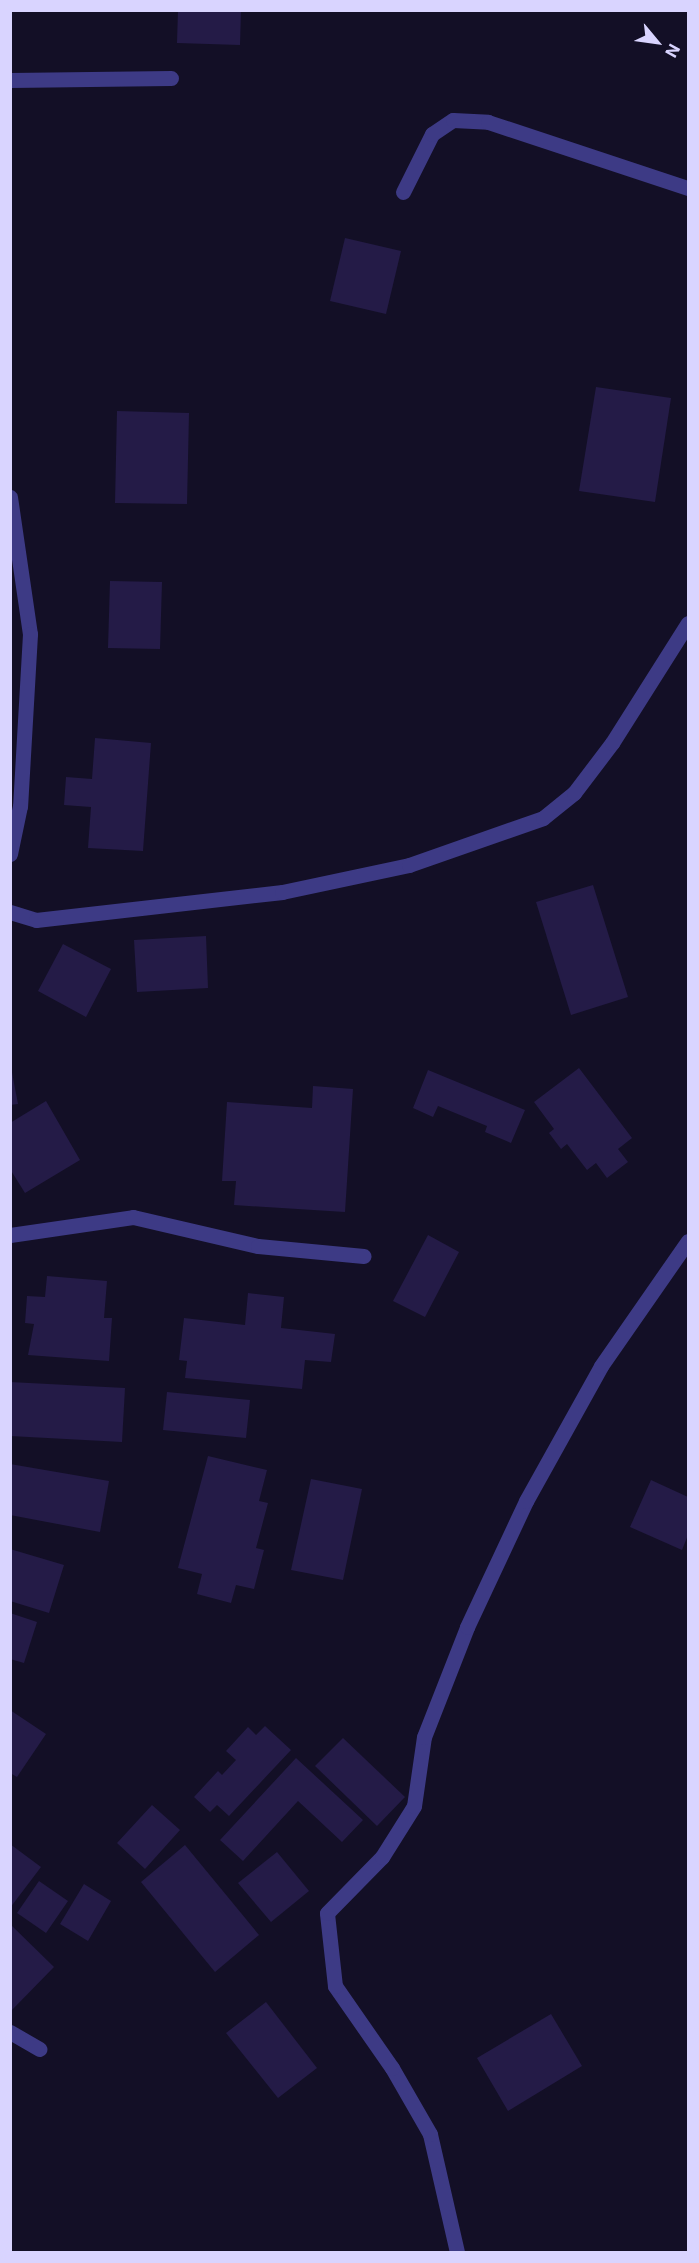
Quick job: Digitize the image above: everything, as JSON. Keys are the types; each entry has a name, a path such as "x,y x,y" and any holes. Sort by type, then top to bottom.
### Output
{"street":[{"path":"10,80 171,78"},
{"path":"403,192 432,134 453,120 488,122 688,188"},
{"path":"10,496 30,634 20,806 10,854"},
{"path":"10,912 36,920 282,892 409,865 543,818 574,793 612,743 688,623"},
{"path":"10,1235 134,1217 258,1246 364,1256"},
{"path":"457,2253 430,2134 392,2068 335,1986 327,1913 382,1857 414,1806 424,1737 467,1627 526,1501 601,1366 688,1241"},
{"path":"10,2032 40,2049"}],"building":[{"path":"178,10 241,10 240,45 177,43"},
{"path":"345,238 401,251 386,314 330,301"},
{"path":"596,387 671,398 655,502 579,491"},
{"path":"117,411 189,413 187,504 115,503"},
{"path":"110,581 162,582 160,649 108,648"},
{"path":"95,738 151,743 143,851 88,848 91,807 64,805 66,777 92,779"},
{"path":"593,885 628,997 571,1015 536,902"},
{"path":"206,936 208,988 137,992 134,940"},
{"path":"63,944 111,969 86,1017 38,991"},
{"path":"10,1062 18,1104 10,1105"},
{"path":"579,1068 632,1138 618,1149 628,1162 607,1178 596,1163 587,1170 567,1144 561,1149 549,1133 554,1129 534,1102"},
{"path":"428,1070 525,1110 511,1143 485,1132 487,1126 438,1106 433,1117 413,1108"},
{"path":"313,1086 353,1089 345,1212 234,1205 236,1181 222,1181 227,1102 312,1108"},
{"path":"46,1101 80,1160 25,1193 10,1169 10,1123"},
{"path":"428,1235 459,1252 425,1317 393,1301"},
{"path":"47,1276 107,1281 104,1318 112,1318 109,1361 28,1355 34,1324 25,1323 27,1296 45,1297"},
{"path":"248,1293 284,1297 281,1328 335,1334 331,1362 305,1360 302,1389 185,1378 187,1361 179,1360 184,1318 245,1325"},
{"path":"10,1382 125,1388 122,1442 10,1436"},
{"path":"167,1392 250,1400 246,1438 163,1430"},
{"path":"208,1456 267,1470 259,1501 268,1503 256,1548 264,1550 254,1589 236,1585 231,1603 197,1594 202,1574 178,1568"},
{"path":"10,1464 109,1481 100,1532 10,1515"},
{"path":"311,1479 362,1489 343,1580 291,1570"},
{"path":"651,1480 688,1497 688,1535 682,1550 630,1527"},
{"path":"10,1549 64,1565 49,1613 10,1601"},
{"path":"10,1613 37,1622 24,1663 10,1659"},
{"path":"10,1710 46,1734 17,1777 10,1773"},
{"path":"265,1726 291,1750 229,1816 217,1805 210,1812 194,1797 218,1771 222,1775 236,1760 226,1751 248,1727 256,1735"},
{"path":"343,1738 405,1797 377,1826 315,1766"},
{"path":"296,1758 363,1820 342,1842 298,1801 243,1861 220,1840"},
{"path":"152,1805 180,1830 145,1869 117,1843"},
{"path":"10,1844 41,1867 10,1908"},
{"path":"185,1845 259,1935 215,1972 141,1882"},
{"path":"277,1852 309,1891 271,1922 238,1883"},
{"path":"39,1881 68,1901 46,1933 17,1913"},
{"path":"84,1884 111,1901 88,1941 60,1924"},
{"path":"10,1924 54,1967 10,2012"},
{"path":"266,2002 317,2068 278,2098 226,2033"},
{"path":"551,2014 582,2066 508,2111 477,2058"}]}
